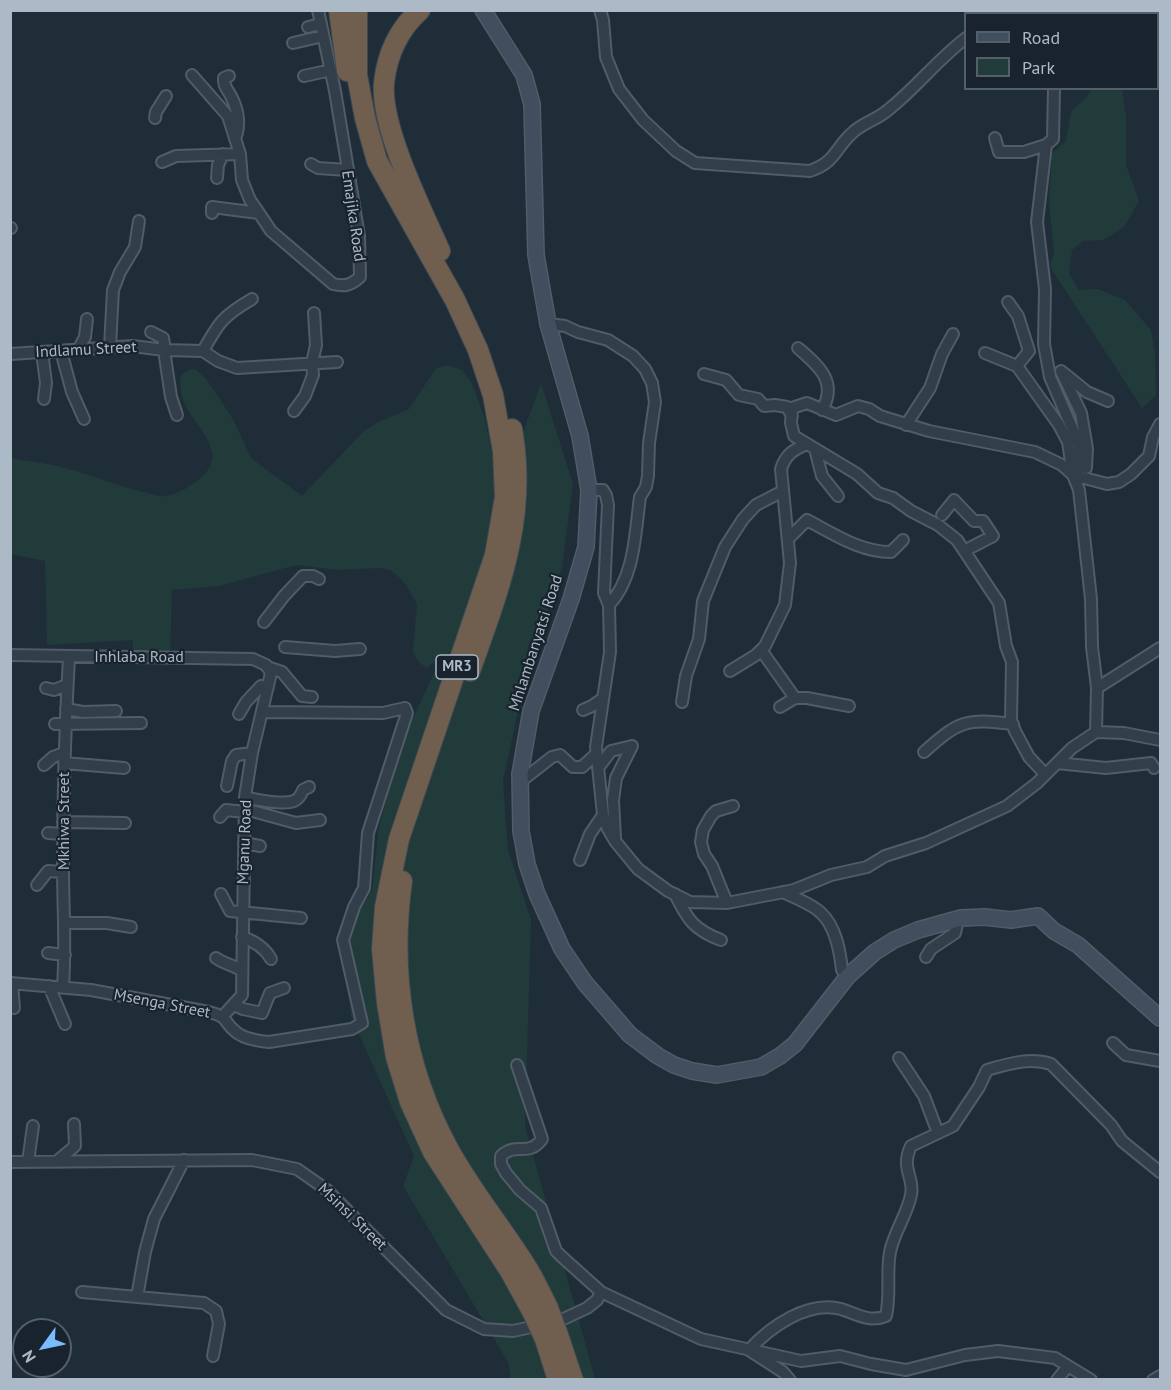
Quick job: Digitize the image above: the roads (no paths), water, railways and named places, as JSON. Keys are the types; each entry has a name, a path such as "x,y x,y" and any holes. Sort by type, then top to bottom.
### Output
{"highway":[{"path":"339,10 350,89 357,116 377,161"},
{"name":"MR3","path":"357,10 357,75 365,118 377,161 455,300 478,350 493,395 501,440 505,497 495,555 399,839 385,907 382,949 387,1004 396,1057 410,1102 433,1152 510,1271 535,1317 552,1337 573,1380"},
{"name":"MR3","path":"369,10 369,78 378,127 398,179 472,310 489,348 506,395 517,454 515,520 503,580 410,837 397,922 397,964 403,1016 411,1058 428,1106 450,1151 530,1273 535,1317"},
{"path":"420,10 410,19 395,42 387,64 384,85 390,125 400,157 442,257"},
{"name":"MR3","path":"552,1337 558,1380"}],"main road":[{"name":"Mhlambanyatsi Road","path":"483,10 524,75 532,104 536,255 548,324 580,436 589,490 586,546 571,599 531,711 520,783 521,831 527,864 548,922 562,949 585,983 630,1035 658,1056 692,1071 717,1075 761,1067 780,1056 795,1044 848,976 875,952 894,940 918,930 958,919 986,917 1011,920 1038,916 1054,931 1078,945 1161,1018"}],"street":[{"name":"Emajika Road","path":"192,75 228,116 240,154 242,180 250,200 271,231 333,284 345,287 360,277 359,236 351,223 347,170 331,70 318,10"},
{"path":"600,10 606,57 620,89 643,120 676,151 694,163 723,166 810,171 821,166 837,152 849,135 862,125 886,113 964,40"},
{"path":"308,27 321,24"},
{"path":"293,43 323,36"},
{"path":"304,76 331,70"},
{"path":"229,76 224,78 224,84 239,118 235,139"},
{"path":"995,138 999,152 1024,152 1046,145 1053,139 1055,131 1054,90"},
{"path":"154,118 166,96"},
{"path":"1046,145 1037,222 1045,289 1044,344 1050,377 1079,444 1080,460 1078,470 1073,475"},
{"path":"216,178 223,154"},
{"path":"162,162 176,156 240,154"},
{"path":"310,164 318,168 347,170"},
{"path":"212,213 212,207 259,213"},
{"path":"110,347 113,290 135,247 139,221"},
{"path":"203,351 218,323 234,309 252,300"},
{"path":"1008,302 1018,316 1029,351 1017,366"},
{"path":"294,411 311,384 316,345 314,313"},
{"path":"78,350 85,337 87,319"},
{"path":"548,324 565,326 608,340 633,356 645,369 652,383 655,402 651,420 646,487 640,497 628,574 617,596 609,605"},
{"path":"151,332 163,338 171,397 177,415"},
{"path":"906,425 930,388 942,354 953,334"},
{"name":"Indlamu Street","path":"10,354 133,346 203,351 218,361 237,368 337,362"},
{"path":"798,348 825,375 829,385 829,398 822,410"},
{"path":"60,351 72,392 84,419"},
{"path":"42,352 46,383 44,399"},
{"path":"985,353 1017,366 1059,424 1068,442 1073,475 1079,490 1091,599 1092,647 1097,688 1096,732"},
{"path":"1073,475 1082,472 1086,467 1088,449 1081,413 1061,371 1087,392 1108,401"},
{"path":"704,374 726,380 739,395 758,399 764,406 787,407 792,416"},
{"path":"1045,774 1029,757 1013,724 1012,662 1006,646 999,603 957,540 938,525 911,511 893,498 878,492 857,474 794,436 791,423 792,408 807,403 836,416 858,406 906,425 961,439 1035,452 1062,465 1073,475 1107,484 1119,482 1131,474 1149,456 1153,437 1161,424"},
{"path":"730,671 761,650 785,605 790,563 781,469 784,459 797,449 811,446"},
{"path":"811,446 822,476 838,496"},
{"path":"589,490 603,490 608,505 604,593 609,605 610,652 596,754 603,815 615,841 638,869 690,902 727,903 783,892 816,883 831,875 867,867 885,856 926,843 1007,806 1072,748 1096,732 1124,732 1161,740"},
{"path":"681,702 686,676 699,639 703,601 725,547 743,519 756,505 783,491"},
{"path":"942,515 954,500 974,521 983,521 993,536 964,551"},
{"path":"788,539 807,520 874,552 891,552 903,540"},
{"path":"264,622 303,576 314,576 319,579"},
{"path":"285,647 335,651 360,649"},
{"path":"1097,688 1161,648"},
{"path":"761,650 795,698"},
{"name":"Inhlaba Road","path":"10,655 253,659 266,666"},
{"name":"Mkhiwa Street","path":"63,986 65,955 64,758 60,724 66,709 69,657"},
{"path":"266,666 282,672 302,696 312,698"},
{"name":"Mganu Road","path":"223,1016 242,995 245,797 252,753 271,673 266,666"},
{"path":"46,688 54,690 67,685"},
{"path":"239,714 254,692 261,686 268,687"},
{"path":"780,707 795,698 849,706"},
{"path":"583,710 602,699"},
{"name":"Msenga Street","path":"11,983 91,990 223,1016 236,1033 257,1041 269,1042 352,1029 362,1023 343,940 354,907 364,888 368,833 407,713 405,708 383,713 262,712"},
{"path":"66,709 83,712 116,711"},
{"path":"924,752 959,724 972,720 1013,724"},
{"path":"60,724 141,723"},
{"path":"598,768 611,751 632,746 616,778 613,800 615,841"},
{"path":"227,786 232,761 236,755 252,753"},
{"path":"520,783 552,756 560,755 573,767 582,767 596,754"},
{"path":"44,765 53,757 124,768"},
{"path":"1057,763 1106,768 1151,763 1154,768"},
{"path":"245,797 277,796 295,801 303,790 309,787"},
{"path":"727,903 712,866 704,854 701,842 703,831 711,816 716,811 733,806"},
{"path":"220,817 226,810 245,810 296,823 320,820"},
{"path":"580,860 590,834 603,815"},
{"path":"63,822 125,822"},
{"path":"48,833 63,834"},
{"path":"244,843 260,846"},
{"path":"37,885 48,871 63,872"},
{"path":"783,892 820,912 835,937 841,955 842,970 848,976"},
{"path":"221,894 230,911 301,918"},
{"path":"675,894 687,919 705,934 721,940"},
{"path":"926,957 931,949 956,933 958,919"},
{"path":"65,923 107,922 131,927"},
{"path":"242,937 253,941 268,952 271,958"},
{"path":"48,953 65,955"},
{"path":"216,957 242,971"},
{"path":"11,983 14,1008"},
{"path":"49,986 65,1024"},
{"path":"234,1005 262,1013 270,993 284,988"},
{"path":"1113,1043 1126,1055 1161,1061"},
{"path":"899,1058 924,1096 938,1133"},
{"path":"749,1350 770,1330 806,1310 838,1308 870,1319 886,1316 889,1302 890,1250 912,1193 906,1160 911,1146 953,1126 979,1088 987,1070 1010,1063 1038,1060 1051,1064 1112,1125 1122,1141 1161,1172"},
{"path":"517,1065 542,1139 537,1146 531,1149 510,1149 501,1156 501,1164 519,1190 541,1208 556,1251 601,1292 701,1339 801,1361 840,1356 906,1370 965,1355 998,1351 1055,1358 1091,1380"},
{"path":"56,1162 75,1146 74,1124"},
{"path":"28,1162 33,1126"},
{"path":"137,1297 154,1219 184,1160"},
{"name":"Msinsi Street","path":"10,1162 252,1160 297,1169 327,1190 446,1310 484,1329 513,1331 535,1317 572,1317 597,1300 601,1292"},
{"path":"82,1292 204,1303 216,1311 219,1324 213,1356"},
{"path":"749,1350 783,1372 790,1380"},
{"path":"1057,1380 1068,1366"},
{"path":"1153,1380 1161,1377"}]}
